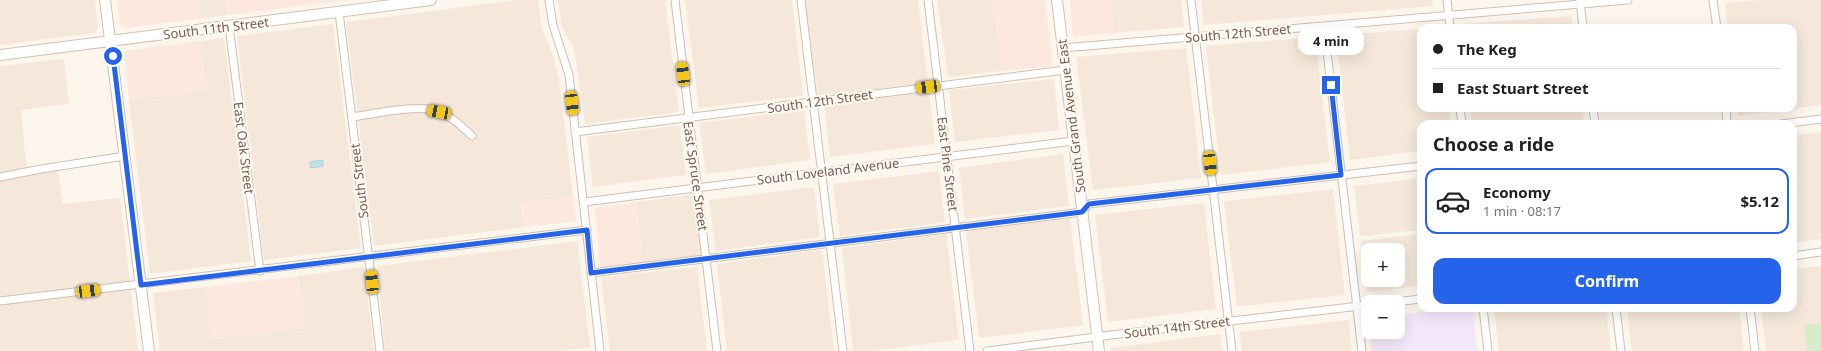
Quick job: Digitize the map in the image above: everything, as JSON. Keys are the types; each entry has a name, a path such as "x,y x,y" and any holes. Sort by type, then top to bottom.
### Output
{"street":[{"path":"106,0 149,351"},
{"name":"South 11th Street","path":"0,55 431,0"},
{"path":"549,0 553,25 569,75 600,351"},
{"name":"East Spruce Street","path":"675,0 717,351"},
{"path":"801,0 844,351"},
{"name":"East Pine Street","path":"928,0 970,351"},
{"name":"South Grand Avenue East","path":"1057,0 1099,351"},
{"path":"1191,0 1232,351"},
{"path":"1447,0 1450,24"},
{"name":"South 12th Street","path":"1063,48 1449,15 1580,2 1628,0"},
{"path":"1713,0 1716,24"},
{"path":"1580,2 1583,24"},
{"name":"South Street","path":"339,12 380,351"},
{"name":"East Oak Street","path":"229,26 260,271"},
{"path":"1324,26 1362,351"},
{"name":"South 12th Street","path":"575,132 1065,70"},
{"path":"352,117 411,109 425,109 439,112 451,118 472,136"},
{"path":"1797,122 1821,119"},
{"name":"South Loveland Avenue","path":"584,202 1073,141"},
{"path":"0,177 41,168 125,156"},
{"path":"591,273 1082,212 1089,204 1417,166"},
{"path":"0,301 260,271 587,230"},
{"path":"1797,255 1821,252"},
{"path":"1405,301 1417,299"},
{"name":"South 14th Street","path":"987,351 1097,336 1361,306"},
{"path":"1483,312 1488,351"},
{"path":"1617,312 1622,351"},
{"path":"1750,312 1755,351"}],"shaded area":[{"path":"0,0 95,0 98,28 95,33 0,45"},
{"path":"117,0 197,0 199,19 124,28 120,24"},
{"path":"197,0 226,0 228,15 199,19"},
{"path":"226,0 347,0 228,15"},
{"path":"518,0 538,0 542,28 554,58 559,79 573,196 521,203 524,227 374,246 346,22"},
{"path":"558,0 665,0 679,112 585,124 573,46 562,27"},
{"path":"685,0 792,0 803,96 699,108"},
{"path":"805,0 918,0 928,83 818,96"},
{"path":"937,0 993,0 1002,71 948,77"},
{"path":"993,0 1045,0 1053,66 1002,71"},
{"path":"1070,0 1111,0 1114,33 1073,37"},
{"path":"1111,0 1181,0 1184,27 1114,33"},
{"path":"1201,0 1432,0 1433,6 1204,25"},
{"path":"1761,0 1821,0 1821,105 1797,108 1797,24 1728,24 1725,3"},
{"path":"1571,16 1572,24 1461,24"},
{"path":"333,24 361,248 264,260 237,36"},
{"path":"1417,29 1417,112 1450,112 1450,120 1417,120 1417,152 1350,160 1336,35"},
{"path":"1315,37 1330,162 1221,175 1206,46"},
{"path":"224,38 251,261 150,274 129,100 206,90 200,41"},
{"path":"200,41 206,90 129,100 124,51"},
{"path":"1186,48 1201,178 1093,190 1076,57"},
{"path":"64,59 69,104 21,110 27,174 58,170 63,204 120,198 138,351 0,351 0,66"},
{"path":"1054,79 1059,130 955,142 949,90"},
{"path":"929,92 935,144 830,157 824,103"},
{"path":"804,110 810,160 706,174 699,123"},
{"path":"1470,112 1582,112 1584,120 1472,120"},
{"path":"1738,112 1768,112 1738,116"},
{"path":"680,125 686,175 593,187 587,137"},
{"path":"1821,132 1821,239 1797,242 1797,135"},
{"path":"1063,154 1069,206 965,219 959,168"},
{"path":"939,171 945,222 840,236 833,184"},
{"path":"1417,178 1417,230 1360,236 1354,186"},
{"path":"814,187 820,237 716,251 709,200"},
{"path":"1333,189 1345,295 1237,307 1224,201"},
{"path":"694,194 702,257 643,264 636,202"},
{"path":"573,196 576,221 524,227 521,203"},
{"path":"636,202 643,264 609,268 600,266 595,208"},
{"path":"1204,203 1216,309 1108,322 1095,215"},
{"path":"1070,218 1083,325 979,338 966,230"},
{"path":"946,234 959,340 871,351 853,351 842,248"},
{"path":"1417,234 1417,286 1367,292 1366,287 1405,287 1405,243 1361,243 1361,241"},
{"path":"577,241 590,347 558,351 385,351 377,266"},
{"path":"822,250 834,351 727,351 717,264"},
{"path":"1821,266 1821,351 1766,351 1761,312 1797,312 1797,269"},
{"path":"364,267 374,351 160,351 153,293 205,287 212,339 305,328 298,276"},
{"path":"697,267 707,351 610,351 601,277"},
{"path":"298,276 305,328 211,339 205,287"},
{"path":"1422,312 1473,312 1478,351 1372,351 1371,339 1405,339 1405,314"},
{"path":"1494,312 1606,312 1611,351 1499,351"},
{"path":"1627,312 1739,312 1744,351 1632,351"},
{"path":"1348,320 1352,351 1242,351 1240,332"},
{"path":"1220,334 1222,351 1111,351 1111,348"}],"green space":[{"path":"1821,323 1821,351 1807,351 1804,325"}],"water":[{"path":"323,160 323,166 311,168 310,162"}],"route":[{"path":"113,56 141,285 587,230 591,273 698,261 977,224 1082,212 1089,204 1341,175 1331,85"}]}
